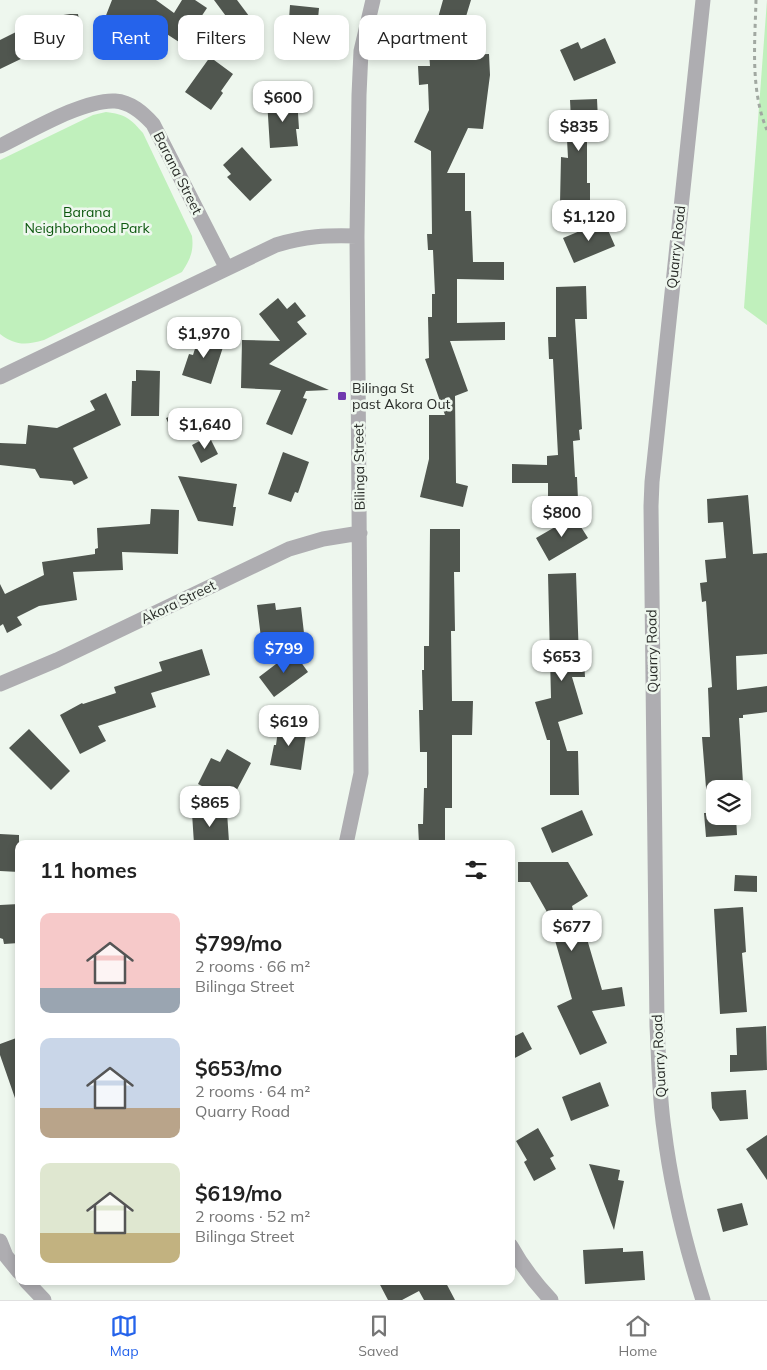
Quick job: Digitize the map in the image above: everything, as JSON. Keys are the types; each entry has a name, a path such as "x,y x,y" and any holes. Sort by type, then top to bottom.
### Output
{"street":[{"name":"Bilinga Street","path":"347,840 361,773 357,236 359,95 361,51 373,0"},
{"name":"Quarry Road","path":"702,0 650,506 657,1026 660,1090 666,1145 678,1215 703,1300"},
{"name":"Barana Street","path":"0,146 90,104 116,101 143,112 162,139 226,267"},
{"path":"0,376 276,244 298,238 321,235 357,236"},
{"name":"Akora Street","path":"0,684 57,660 288,549 323,539 360,533"},
{"path":"0,1241 6,1256 15,1267"},
{"path":"515,1253 535,1284 551,1300"},
{"path":"30,1285 44,1300"}],"path":[{"path":"756,0 755,80 767,130"}],"green space":[{"path":"767,0 767,325 744,308"},
{"name":"Barana Neighborhood Park","path":"106,112 127,118 143,133 192,236 192,251 189,259 182,272 44,340 32,343 11,341 0,334 0,160 93,115"}],"building":[{"path":"112,0 156,0 174,13 182,0 195,0 207,8 202,15 178,15 178,41 168,35 168,15 106,15"},
{"path":"214,0 237,0 248,15 225,15"},
{"path":"443,0 471,0 466,15 439,15"},
{"path":"290,5 319,8 318,15 289,15"},
{"path":"15,32 15,60 19,60 0,69 0,40"},
{"path":"605,38 616,63 574,81 560,50 578,42 581,49"},
{"path":"486,54 489,54 490,75 483,129 468,128 447,173 465,173 465,211 471,211 473,262 504,262 504,280 457,279 457,323 505,322 505,340 450,341 468,391 455,396 456,483 468,486 463,507 420,497 429,459 429,415 445,415 425,359 429,358 428,317 432,317 432,294 435,294 433,250 428,250 427,234 432,234 431,151 414,142 429,110 428,84 419,85 418,66 430,66 430,60 486,60"},
{"path":"208,60 214,60 233,74 211,110 185,92"},
{"path":"297,98 299,129 296,129 298,146 270,148 267,100"},
{"path":"597,99 599,141 587,141 587,183 590,183 590,204 560,203 561,157 568,158 566,121 571,120 570,100"},
{"path":"242,147 272,180 250,201 227,177 231,174 223,165"},
{"path":"604,221 615,246 574,263 563,238"},
{"path":"586,286 587,319 575,319 582,429 579,430 580,440 573,441 578,500 548,501 548,483 512,483 512,464 547,465 547,456 558,455 553,359 549,359 548,337 556,337 556,287"},
{"path":"278,298 287,309 295,302 306,316 297,322 307,334 269,364 329,390 306,391 303,398 307,399 292,435 266,424 281,390 241,388 242,340 280,341 259,314"},
{"path":"200,333 225,341 211,384 182,375 189,354 193,355"},
{"path":"136,370 160,371 159,416 131,416 132,381 136,381"},
{"path":"106,393 121,425 73,448 88,478 74,485 72,481 40,478 35,469 0,465 0,443 26,444 28,425 57,428 95,410 90,401"},
{"path":"184,411 191,429 174,436 166,418"},
{"path":"209,436 218,454 201,463 192,445"},
{"path":"283,452 309,462 298,493 295,492 291,502 268,494"},
{"path":"178,476 237,484 233,507 236,507 233,526 198,521"},
{"path":"748,495 753,554 767,553 767,654 736,656 737,690 767,686 767,712 743,715 743,718 739,718 743,780 706,780 706,788 702,737 710,737 708,688 712,687 706,601 702,602 700,583 707,582 705,560 726,558 723,522 708,523 707,499"},
{"path":"151,509 179,510 178,554 122,552 123,570 73,572 77,600 39,606 17,617 22,625 7,633 3,624 0,626 0,584 5,594 44,575 42,562 95,554 95,549 98,548 97,528 150,524"},
{"path":"574,516 588,538 549,561 536,538"},
{"path":"430,529 460,529 460,572 454,572 455,631 451,631 452,701 473,701 472,735 452,735 452,808 445,808 445,840 419,840 418,824 423,824 424,788 427,788 427,752 420,752 419,710 423,710 422,670 424,670 424,646 429,646"},
{"path":"576,573 579,659 584,659 585,677 572,677 583,714 558,722 567,751 578,751 579,795 550,795 550,740 547,740 535,702 551,698 548,574"},
{"path":"275,603 276,610 301,607 304,633 261,638 257,605"},
{"path":"202,649 210,675 151,693 156,707 98,726 106,741 80,754 60,715 82,703 116,693 114,687 162,671 159,662"},
{"path":"293,651 308,672 274,697 259,677"},
{"path":"279,723 307,728 301,770 270,765 274,745 276,745"},
{"path":"29,729 70,771 51,790 9,748"},
{"path":"227,749 251,763 231,801 198,784 211,758 220,762"},
{"path":"582,810 593,835 552,853 541,828"},
{"path":"227,812 229,840 194,840 192,813"},
{"path":"704,813 706,813 706,825 736,825 737,835 706,837"},
{"path":"0,834 19,835 19,840 15,840 15,872 0,871"},
{"path":"518,862 568,862 588,896 572,906 581,941 587,939 602,990 622,987 625,1006 592,1011 607,1043 580,1055 557,1006 572,999 554,937 560,935 530,882 518,882"},
{"path":"735,875 757,876 757,892 734,891"},
{"path":"15,904 15,943 4,944 3,939 0,938 0,905"},
{"path":"743,907 746,952 742,953 747,1012 720,1014 714,909"},
{"path":"766,1026 767,1070 730,1072 730,1055 737,1055 736,1028"},
{"path":"523,1032 532,1049 515,1058 515,1036"},
{"path":"15,1038 15,1098 0,1055 0,1044"},
{"path":"600,1082 609,1106 571,1121 562,1097"},
{"path":"746,1090 748,1119 720,1121 712,1108 711,1092"},
{"path":"538,1128 554,1156 550,1158 556,1169 534,1181 524,1162 527,1160 516,1141"},
{"path":"767,1135 767,1180 746,1149"},
{"path":"589,1164 620,1170 618,1180 624,1181 614,1230"},
{"path":"742,1203 748,1225 723,1232 717,1209"},
{"path":"623,1248 623,1252 643,1251 645,1280 585,1284 583,1250"},
{"path":"380,1285 447,1285 455,1300 424,1300 419,1291 402,1300 388,1300"}],"place":[{"name":"Bilinga St past Akora Out","path":"342,396"}]}
